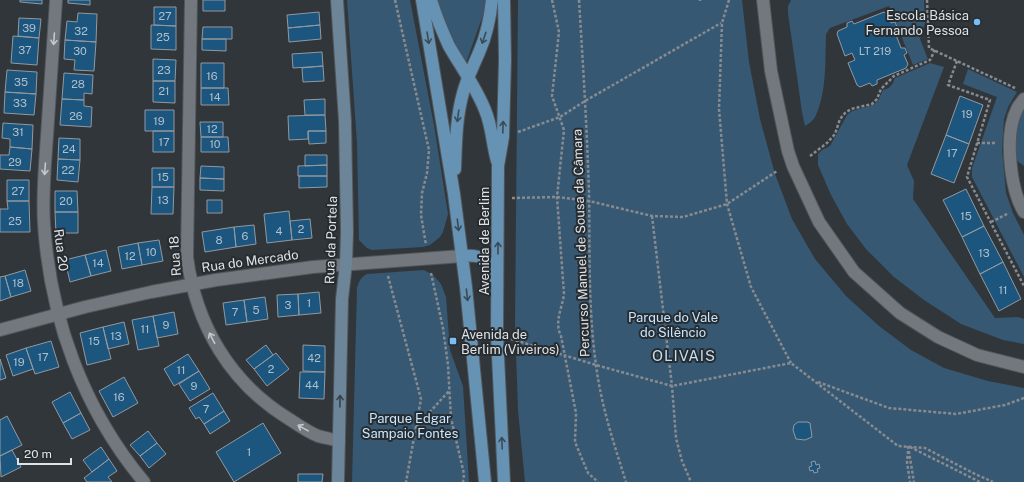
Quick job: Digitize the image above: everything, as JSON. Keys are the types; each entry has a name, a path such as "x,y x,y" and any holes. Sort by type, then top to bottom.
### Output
{"main road":[{"path":"422,0 454,194"},
{"path":"431,0 444,35 483,104 489,120 494,152 498,166"},
{"path":"454,194 460,106 468,78 490,21 492,0"},
{"name":"Avenida de Berlim","path":"504,0 505,59 503,137 498,166 497,335 504,482"},
{"name":"Avenida de Berlim","path":"454,194 471,332 485,482"},
{"path":"462,256 476,256 487,261 492,269 498,287"}],"street":[{"name":"Rua 20","path":"56,0 43,206 47,258 58,313 68,348 88,395 101,421 117,446 144,482"},
{"name":"Rua 18","path":"191,0 187,257 192,284 204,319 216,345 235,374 247,387 271,408 302,428 318,436 339,441"},
{"name":"Rua da Portela","path":"337,0 345,121 346,178 346,264 343,288 338,482"},
{"path":"763,0 771,71 788,150 793,166 818,222 854,272 900,313 938,337 977,355 1024,367"},
{"path":"1019,212 1015,189 1010,132 1016,109 1024,99"},
{"name":"Rua do Mercado","path":"0,330 58,313 143,293 251,274 346,264 429,260 462,256"}],"path":[{"path":"395,0 429,150 427,173 422,193 421,215 431,277 443,328 450,391 451,418 464,474 463,482"},
{"path":"552,0 559,32 552,96 564,130 557,197 564,294 557,325 561,336 576,413 575,442 588,473 598,482"},
{"name":"Percurso Manuel de Sousa da Câmara","path":"579,0 585,101 592,325 599,385 612,438 626,482"},
{"path":"729,0 722,23 719,109 727,204 751,286 791,363 898,446 926,448 992,482"},
{"path":"927,0 929,48 1015,88"},
{"path":"503,137 560,118 585,101 722,23"},
{"path":"810,156 828,143 835,134 840,119 845,113 851,109 872,104 877,99 881,89 894,76 930,60 935,50"},
{"path":"957,61 948,85 990,100 967,177 1024,286"},
{"path":"977,143 997,143"},
{"path":"498,198 557,197 589,201 652,216 683,217 727,204 776,171"},
{"path":"991,222 1019,212"},
{"path":"652,216 672,386 676,438 682,461 692,482"},
{"path":"384,261 422,399 406,482"},
{"path":"497,335 672,386 791,363"},
{"path":"815,381 889,408 956,414 1005,404 1024,398"},
{"path":"416,427 450,391"},
{"path":"908,446 907,462 910,482"},
{"path":"908,446 914,482"},
{"path":"908,446 980,482"}],"green space":[{"path":"347,0 410,0 434,125 448,214 443,232 440,237 430,245 423,247 372,250 367,248 359,240 357,143"},
{"path":"437,0 486,0 483,15 466,63 449,33"},
{"name":"Parque do Vale do Silêncio","path":"518,0 742,0 749,62 760,119 775,174 792,219 815,259 846,296 879,326 911,350 944,368 988,381 1024,388 1024,482 525,482 518,410 515,325"},
{"path":"791,0 924,0 925,23 920,39 928,59 913,65 889,6 830,28 826,34 825,75 820,105 814,118 805,126 788,13 788,6"},
{"path":"930,63 944,67 907,165 914,181 913,199 995,318 1018,317 1024,319 1024,344 1003,340 961,324 924,300 894,277 866,249 847,224 831,195 818,165 818,154 830,146 847,115 852,111 873,105 878,101 883,90 889,88 895,78"},
{"path":"968,69 1017,92 1008,107 1004,119 1002,150 1006,193 1013,213 1024,235 1024,277 972,177 972,168 997,97 963,84"},
{"path":"1024,105 1024,166 1016,160 1015,144 1017,126"},
{"name":"Parque Edgar Sampaio Fontes","path":"424,270 433,275 441,284 446,297 450,350 463,386 469,482 352,482 357,288 359,281 367,274"}],"building":[{"path":"20,0 42,0 42,4 20,2"},
{"path":"68,0 90,0 90,5 68,3"},
{"path":"203,0 225,0 225,11 203,11"},
{"path":"154,7 176,7 176,26 154,25"},
{"path":"319,12 320,25 288,28 287,15"},
{"path":"884,12 887,14 891,23 895,22 897,27 894,30 901,48 905,48 907,53 904,55 908,64 906,68 877,80 877,84 872,86 870,83 860,87 857,85 848,63 855,60 852,53 845,56 837,34 838,31 847,27 847,23 852,21 854,24"},
{"path":"78,13 97,14 96,42 65,40 67,21 77,22"},
{"path":"19,18 41,19 39,38 18,36"},
{"path":"151,25 176,26 176,50 151,49"},
{"path":"320,25 321,39 289,42 288,28"},
{"path":"203,27 232,27 232,39 202,39"},
{"path":"13,36 39,38 37,65 11,63"},
{"path":"202,39 226,39 226,51 202,50"},
{"path":"65,40 96,42 94,71 74,70 75,60 64,59"},
{"path":"322,52 323,66 293,68 292,54"},
{"path":"153,59 176,60 175,81 153,81"},
{"path":"201,63 224,63 224,88 201,88"},
{"path":"323,66 324,81 303,82 302,68"},
{"path":"7,70 37,72 36,94 5,92"},
{"path":"64,73 93,75 92,94 84,93 84,100 62,99"},
{"path":"153,81 175,81 175,103 153,102"},
{"path":"201,88 228,88 229,105 201,105"},
{"path":"5,92 36,94 34,115 4,113"},
{"path":"960,96 983,105 969,144 946,135"},
{"path":"62,99 84,100 84,106 92,107 91,127 60,125"},
{"path":"325,99 325,115 305,115 304,100"},
{"path":"145,110 174,110 174,131 145,131"},
{"path":"325,115 326,131 308,131 308,139 289,140 288,116"},
{"path":"200,122 223,122 223,137 201,137"},
{"path":"3,123 33,125 32,149 10,147 10,139 2,138"},
{"path":"153,131 174,131 174,152 153,152"},
{"path":"308,131 326,131 326,143 309,144"},
{"path":"946,135 969,144 954,183 931,174"},
{"path":"201,137 228,137 229,152 201,152"},
{"path":"59,138 80,139 80,160 58,159"},
{"path":"10,147 32,149 30,171 0,169 0,155 9,155"},
{"path":"305,155 327,155 327,165 305,166"},
{"path":"58,159 80,160 78,182 57,180"},
{"path":"327,165 327,176 298,176 298,166"},
{"path":"201,166 224,167 224,179 200,178"},
{"path":"152,168 174,168 174,187 152,187"},
{"path":"299,176 327,176 327,187 299,188"},
{"path":"200,178 224,179 224,191 200,190"},
{"path":"7,180 29,180 29,201 7,201"},
{"path":"152,187 174,187 173,214 151,214"},
{"path":"966,189 984,226 962,237 943,200"},
{"path":"55,191 77,191 78,212 55,212"},
{"path":"207,200 222,200 222,213 207,213"},
{"path":"7,201 29,201 30,232 0,232 0,209 8,209"},
{"path":"289,211 292,240 267,243 264,214"},
{"path":"55,212 78,212 78,233 56,233"},
{"path":"310,219 312,238 292,240 290,221"},
{"path":"254,225 256,244 236,247 234,227"},
{"path":"984,226 1003,262 980,274 962,237"},
{"path":"234,227 236,247 205,252 202,232"},
{"path":"159,240 163,261 142,265 138,243"},
{"path":"138,243 142,265 122,269 118,247"},
{"path":"106,250 111,271 91,276 85,255"},
{"path":"85,255 91,276 70,282 65,260"},
{"path":"1003,262 1021,299 999,311 980,274"},
{"path":"25,270 31,291 11,297 5,276"},
{"path":"5,276 11,297 0,301 0,277"},
{"path":"319,292 321,313 299,315 298,294"},
{"path":"298,294 299,315 278,317 277,295"},
{"path":"265,297 268,319 247,322 244,300"},
{"path":"244,300 247,322 226,325 223,303"},
{"path":"174,312 178,334 157,338 153,316"},
{"path":"153,316 159,346 138,350 132,320"},
{"path":"124,322 129,344 108,349 103,327"},
{"path":"103,327 111,359 87,365 80,333"},
{"path":"51,341 59,367 35,374 26,348"},
{"path":"266,345 273,355 254,369 246,360"},
{"path":"303,345 325,346 325,372 303,371"},
{"path":"26,348 33,369 13,376 6,355"},
{"path":"276,353 289,369 267,386 254,369"},
{"path":"188,354 199,371 174,386 164,369"},
{"path":"0,359 6,378 0,380"},
{"path":"199,371 210,389 190,401 179,384"},
{"path":"300,372 325,372 324,399 299,398"},
{"path":"124,377 138,403 113,417 99,391"},
{"path":"70,392 81,413 63,423 52,402"},
{"path":"213,393 224,411 204,424 199,417 196,419 189,408"},
{"path":"224,411 230,421 210,434 204,424"},
{"path":"81,413 90,430 72,439 63,423"},
{"path":"7,416 22,445 0,456 0,420"},
{"path":"798,422 810,423 812,437 805,440 796,439 793,430 794,425"},
{"path":"263,423 281,453 234,482 216,452"},
{"path":"148,431 157,443 140,456 130,445"},
{"path":"157,443 166,454 149,468 140,456"},
{"path":"101,447 109,459 92,472 83,460"},
{"path":"12,450 21,467 1,477 0,456"},
{"path":"109,459 117,471 108,477 112,482 87,482 84,478"},
{"path":"815,461 816,465 819,464 820,468 817,469 818,472 814,473 813,470 810,471 809,467 812,466 811,462"},
{"path":"298,474 323,474 322,482 298,482"}],"place":[{"name":"Escola Básica Fernando Pessoa","path":"977,22"},
{"name":"Avenida de Berlim (Viveiros)","path":"453,341"}],"district":[{"name":"OLIVAIS","path":"684,355"}]}
